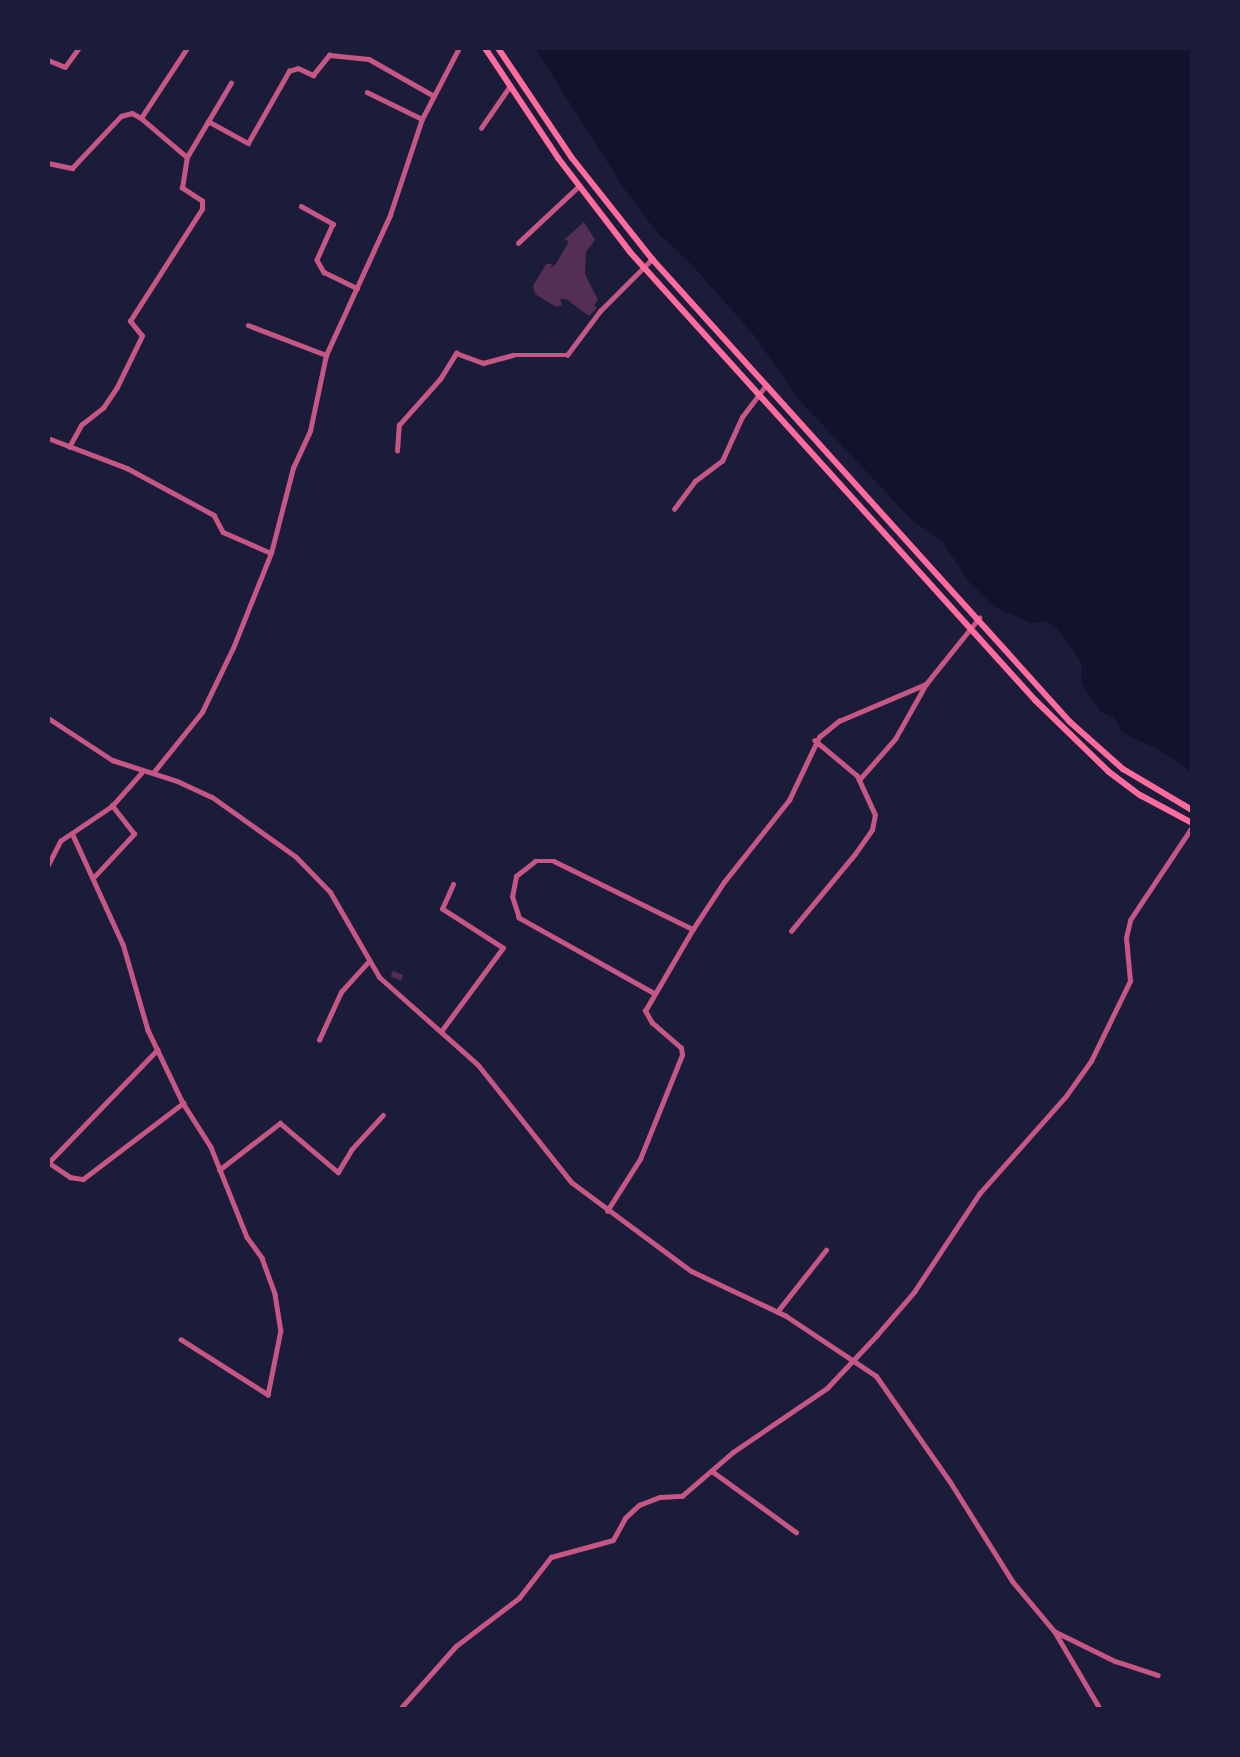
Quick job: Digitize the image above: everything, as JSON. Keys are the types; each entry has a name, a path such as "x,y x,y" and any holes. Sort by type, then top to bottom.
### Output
{"main road":[{"path":"485,48 579,186 644,267 758,393 1082,748 1140,795 1192,825"},
{"path":"498,48 572,158 652,259 766,385 1097,748 1146,784 1192,810"}],"street":[{"path":"48,60 65,67 79,48"},
{"path":"141,118 187,48"},
{"path":"153,773 211,697 271,553 293,468 315,412 326,355 390,215 422,119 459,48"},
{"path":"208,121 248,143 289,71 298,68 313,75 329,55 369,59 434,96"},
{"path":"69,447 81,425 103,408 117,387 142,336 130,321 202,209 202,201 182,188 187,157 231,83"},
{"path":"481,128 510,86"},
{"path":"367,92 422,119"},
{"path":"48,163 72,168 121,116 132,113 187,157"},
{"path":"518,243 579,186"},
{"path":"301,206 333,225 317,260 324,272 357,288"},
{"path":"397,451 399,425 440,378 456,352 483,363 513,355 567,355 600,311 652,259"},
{"path":"249,325 326,355"},
{"path":"674,509 695,480 722,460 742,417 766,385"},
{"path":"48,438 127,468 217,517 223,532 271,553"},
{"path":"859,780 895,739 926,684 979,618"},
{"path":"607,1211 640,1159 682,1056 675,1041 647,1018 646,1007 653,993 724,882 789,800 815,741 839,721 926,684"},
{"path":"48,718 97,752 142,772 153,773 191,786 235,810 311,870 339,906 367,963 442,1030 494,1083 560,1171 607,1211 691,1271 777,1312 854,1358 890,1392 912,1432 950,1482 1004,1570 1054,1631 1100,1709"},
{"path":"791,930 872,830 875,815 863,796 859,780 815,741"},
{"path":"48,865 60,841 73,835 112,806 142,772"},
{"path":"94,877 134,834 112,806"},
{"path":"400,1709 456,1646 519,1598 551,1557 614,1540 631,1510 660,1497 682,1496 733,1452 783,1421 803,1401 827,1388 909,1299 979,1194 1066,1096 1091,1061 1130,981 1126,938 1130,920 1192,825"},
{"path":"73,835 94,877 109,919 123,944 139,1005 157,1050 183,1103 211,1147 247,1237 262,1258 275,1294 280,1330 268,1395 181,1340"},
{"path":"653,993 519,918 512,897 516,876 534,861 554,861 693,929"},
{"path":"442,1030 502,948 442,909 453,884"},
{"path":"319,1040 341,992 367,963"},
{"path":"157,1050 48,1162 70,1177 83,1179 183,1103"},
{"path":"219,1170 280,1123 338,1172 351,1150 383,1115"},
{"path":"777,1312 826,1250"},
{"path":"712,1471 796,1532"},
{"path":"1054,1631 1115,1661 1158,1675"}],"shaded area":[{"path":"535,48 1192,48 1192,772 1160,750 1123,733 1113,717 1101,712 1081,684 1082,667 1078,657 1058,629 1047,621 1031,623 995,607 969,582 943,542 912,520 802,403 753,334 693,266 655,230 623,187"}],"building":[{"path":"584,222 595,240 586,252 585,274 598,300 594,305 597,308 589,316 566,299 560,299 562,305 556,307 535,294 533,286 546,264 552,264 551,268 556,264 569,241 564,240"},
{"path":"393,971 403,975 401,981 391,977"}]}
